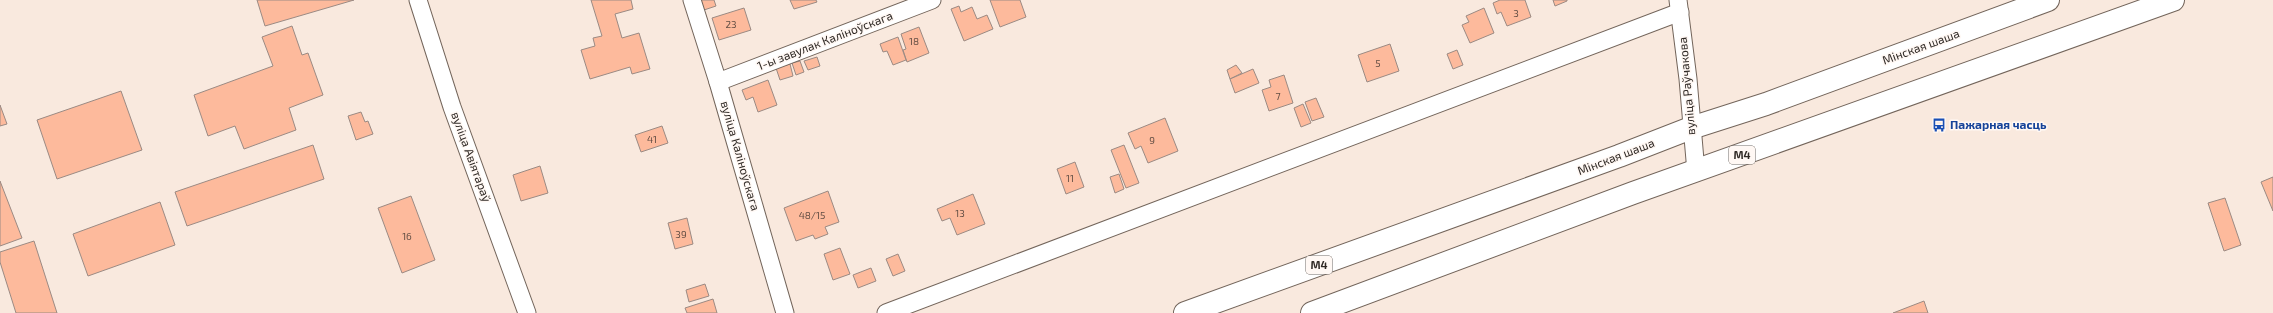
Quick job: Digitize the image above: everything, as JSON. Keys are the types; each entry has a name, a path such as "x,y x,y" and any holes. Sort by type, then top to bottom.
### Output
{"main road":[{"name":"Мінская шаша","path":"1185,313 1605,162 1691,128 1766,104 2048,0"},
{"name":"М4","path":"1312,313 1626,196 2174,0"}],"street":[{"name":"вуліца Авіятараў","path":"418,0 452,107 527,313"},
{"name":"вуліца Каліноўскага","path":"692,0 718,82 785,313"},
{"name":"1-ы завулак Каліноўскага","path":"718,82 932,0"},
{"name":"вуліца Раўчакова","path":"1679,6 1688,79 1691,128 1696,172"},
{"path":"886,313 1679,6"}],"building":[{"path":"257,0 354,0 265,26"},
{"path":"591,0 631,0 633,9 615,14 622,38 639,33 650,69 632,74 630,67 590,79 581,50 595,46 593,38 602,36"},
{"path":"701,0 714,0 716,6 704,10"},
{"path":"790,0 816,0 817,2 794,9"},
{"path":"990,0 1020,0 1026,17 1000,27"},
{"path":"1500,0 1525,0 1531,17 1507,26 1501,12 1497,14 1493,3"},
{"path":"1553,0 1567,0 1567,1 1555,6"},
{"path":"959,6 961,12 972,7 977,19 987,15 993,29 964,41 951,9"},
{"path":"744,8 751,30 719,40 712,18"},
{"path":"1484,8 1494,33 1470,43 1462,25 1469,22 1466,16"},
{"path":"292,26 302,55 308,53 323,95 289,108 296,130 244,149 235,126 208,136 194,95 273,66 262,37"},
{"path":"919,27 929,53 907,62 903,50 906,49 901,34"},
{"path":"898,37 906,60 893,65 887,51 883,52 880,44"},
{"path":"1390,44 1399,71 1367,82 1358,55"},
{"path":"1457,50 1463,65 1453,69 1447,54"},
{"path":"817,57 820,66 808,70 804,61"},
{"path":"800,61 804,72 796,75 792,63"},
{"path":"790,64 793,76 780,80 776,68"},
{"path":"1236,65 1242,73 1230,79 1227,70"},
{"path":"1253,69 1259,83 1235,93 1230,79"},
{"path":"1284,75 1293,103 1269,111 1262,90 1271,87 1269,80"},
{"path":"768,80 777,105 758,112 753,97 746,100 742,90"},
{"path":"121,91 142,150 57,179 37,120"},
{"path":"1316,98 1324,117 1312,121 1305,102"},
{"path":"1303,104 1311,123 1301,127 1294,108"},
{"path":"0,105 7,124 0,126"},
{"path":"361,112 365,122 368,121 373,134 356,140 348,116"},
{"path":"1165,118 1178,151 1148,163 1141,146 1135,149 1128,133"},
{"path":"662,126 668,143 641,152 635,135"},
{"path":"313,145 324,179 187,226 175,192"},
{"path":"1124,145 1139,183 1126,188 1111,150"},
{"path":"1075,162 1084,187 1066,194 1057,169"},
{"path":"540,166 548,193 521,201 513,175"},
{"path":"1119,174 1124,189 1115,193 1110,177"},
{"path":"2273,177 2273,211 2261,182"},
{"path":"0,181 22,238 0,246"},
{"path":"828,191 839,222 825,227 828,234 815,239 813,235 796,241 784,208"},
{"path":"973,194 985,224 957,235 950,218 942,221 937,209"},
{"path":"411,196 435,260 402,273 378,208"},
{"path":"2225,198 2241,245 2224,251 2208,203"},
{"path":"160,202 175,245 88,276 73,234"},
{"path":"687,218 693,244 675,249 668,223"},
{"path":"34,241 57,313 16,313 0,262 0,252"},
{"path":"840,248 850,274 833,280 824,254"},
{"path":"898,254 905,271 893,276 886,259"},
{"path":"871,268 876,281 858,288 853,275"},
{"path":"705,284 709,296 689,302 686,290"},
{"path":"713,299 717,313 687,313 685,308"},
{"path":"1924,301 1928,313 1893,313"}],"place":[{"name":"Пажарная часць","path":"1939,125"}]}
